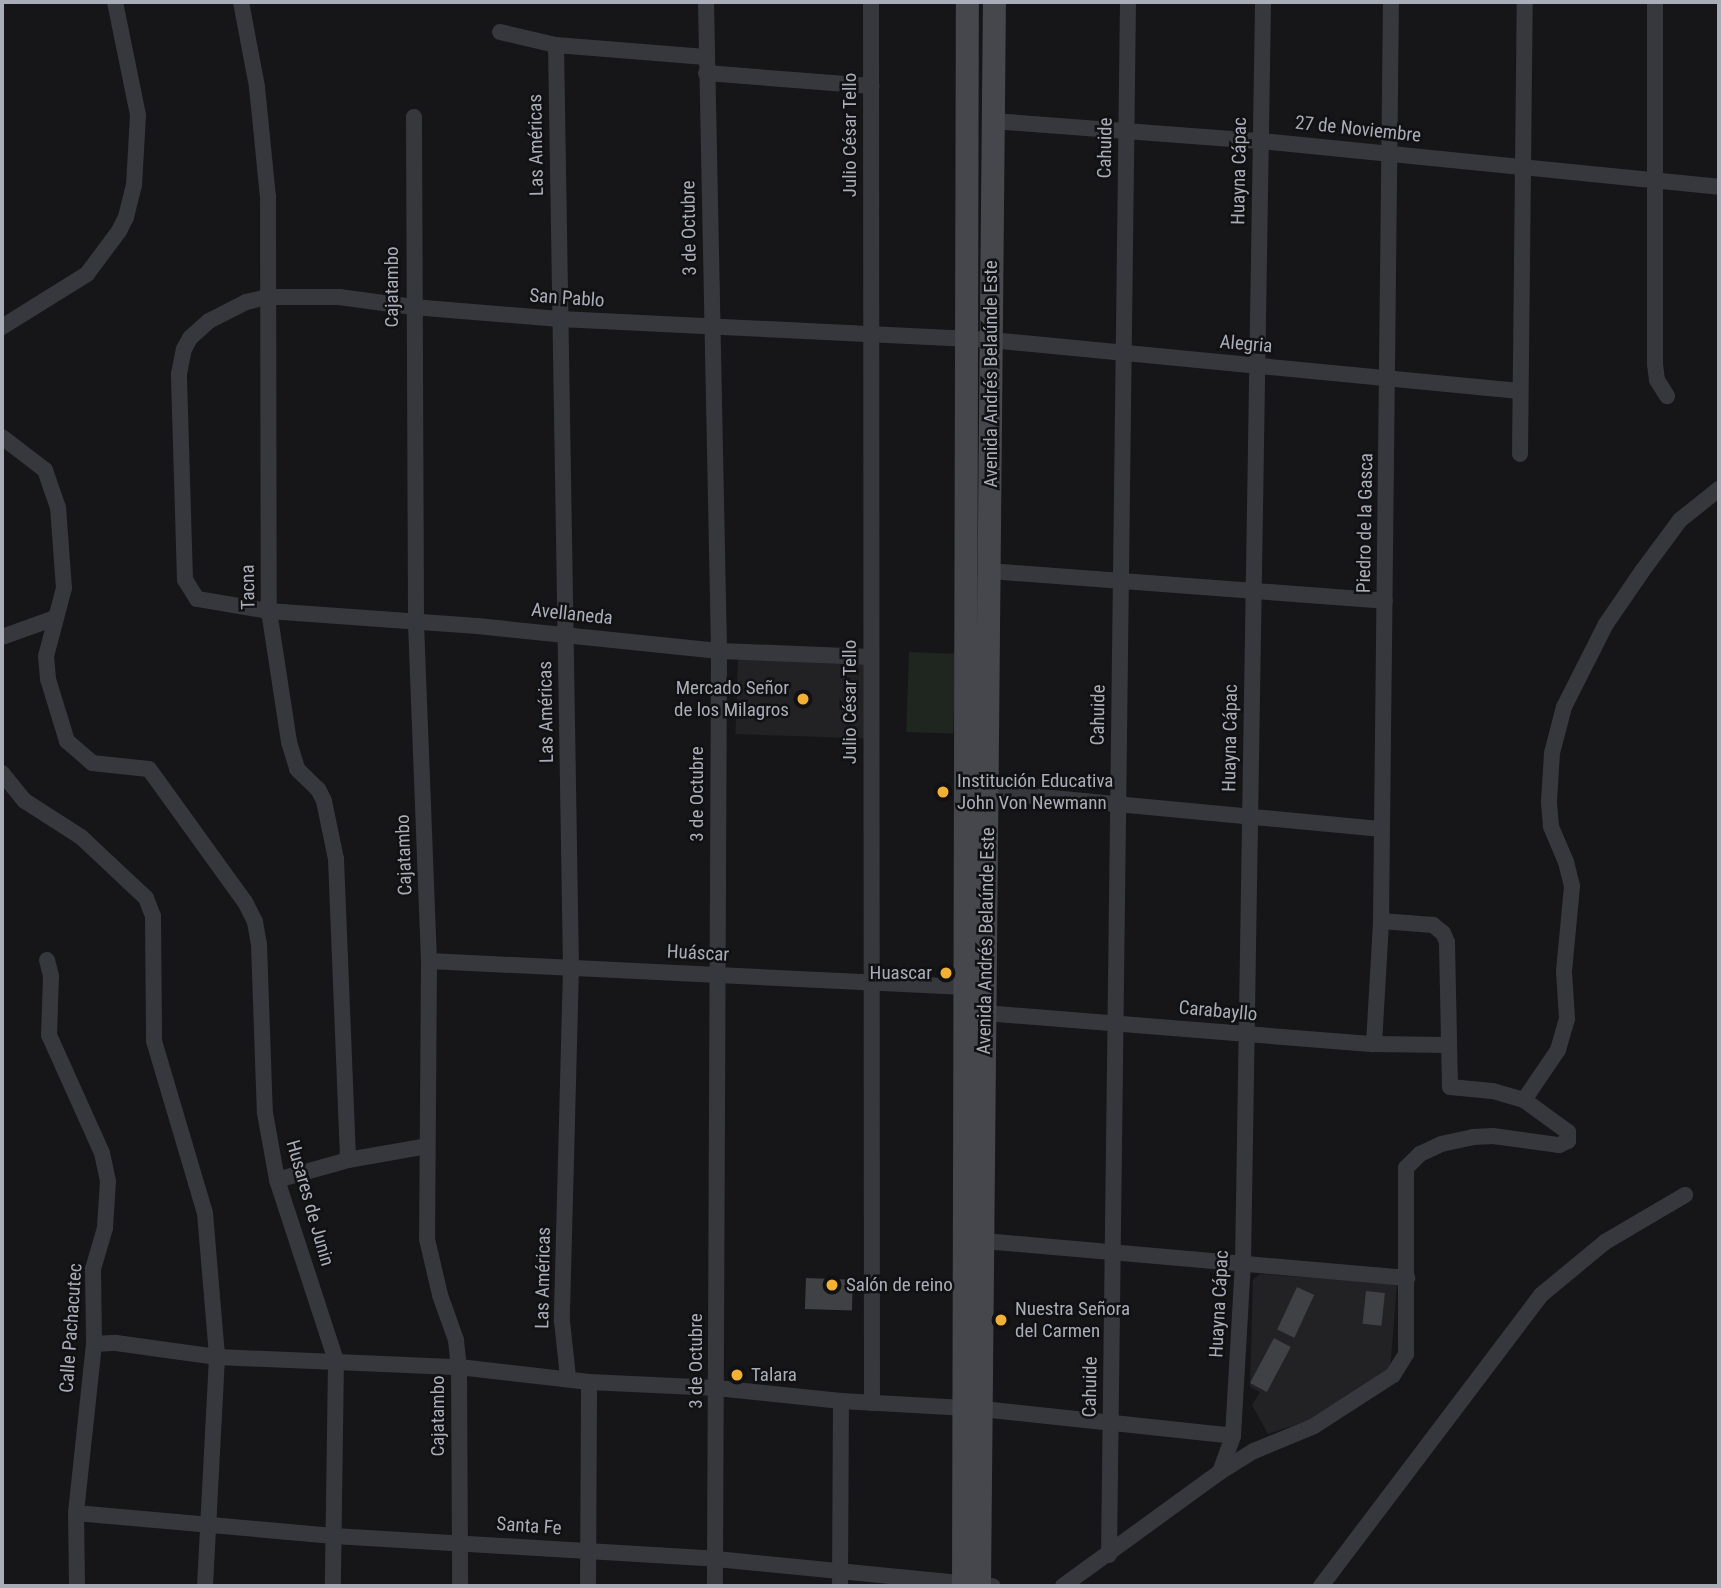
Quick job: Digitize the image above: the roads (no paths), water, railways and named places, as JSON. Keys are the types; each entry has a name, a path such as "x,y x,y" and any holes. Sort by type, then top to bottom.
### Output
{"street":[{"path":"2,327 87,274 115,237 126,217 134,185 138,115 116,2"},
{"name":"Tacna","path":"242,2 263,128 268,197 269,611 289,742 298,769 318,789 324,801 336,859 348,1160"},
{"name":"3 de Octubre","path":"706,2 719,650 715,1586"},
{"name":"Julio César Tello","path":"871,2 872,1403"},
{"name":"Avenida Andrés Belaúnde Este","path":"967,2 967,339 985,1013 974,1240"},
{"name":"Avenida Andrés Belaúnde Este","path":"971,1586 974,1240 965,987 989,572 994,2"},
{"name":"Cahuide","path":"1109,1555 1128,2"},
{"name":"Huayna Cápac","path":"1220,1472 1233,1437 1243,1264 1263,2"},
{"name":"Piedro de la Gasca","path":"1374,1044 1381,921 1391,2"},
{"path":"1520,454 1525,2"},
{"path":"1655,2 1655,364 1657,380 1667,396"},
{"path":"500,32 556,45 871,86"},
{"name":"Las Américas","path":"556,45 571,968 562,1321 568,1377"},
{"name":"Cajatambo","path":"414,117 416,623 429,961 427,1239 440,1295 456,1340 459,1367 460,1586"},
{"name":"27 de Noviembre","path":"993,121 1261,141 1719,187"},
{"name":"San Pablo","path":"184,349 190,338 209,321 246,302 268,297 339,297 413,307 560,319 967,339"},
{"name":"Alegria","path":"967,339 1520,391"},
{"name":"Avellaneda","path":"184,349 179,374 185,580 197,599 269,611 566,634 719,650 871,657"},
{"name":"Husares de Junin","path":"2,437 45,470 58,508 64,588 46,656 48,679 67,741 92,763 149,769 245,902 255,922 259,945 265,1113 277,1180 336,1360 333,1586"},
{"path":"1524,1100 1558,1050 1567,1018 1564,971 1572,886 1566,862 1551,826 1549,801 1552,753 1564,707 1606,624 1643,569 1680,520 1719,489"},
{"path":"989,572 1385,601"},
{"path":"2,636 55,618"},
{"path":"2,773 26,801 81,837 146,898 153,916 156,936 154,1041 205,1213 217,1357 206,1525 205,1586"},
{"path":"977,791 1382,829"},
{"path":"1063,1586 1109,1555 1177,1500 1220,1472 1254,1451 1314,1426 1393,1375 1406,1354 1406,1168 1420,1154 1441,1144 1473,1137 1493,1136 1559,1145 1568,1142 1568,1132 1524,1100 1492,1091 1450,1087 1447,942 1443,933 1433,925 1381,921"},
{"name":"Calle Pachacutec","path":"47,960 51,976 49,1035 102,1153 108,1181 105,1228 93,1269 94,1344 76,1513 76,1586"},
{"name":"Huáscar","path":"429,961 965,987"},
{"name":"Carabayllo","path":"985,1013 1374,1044 1448,1045"},
{"path":"277,1180 348,1160 427,1146"},
{"path":"1321,1586 1541,1295 1605,1242 1685,1195"},
{"path":"974,1240 1407,1278"},
{"path":"94,1344 116,1343 217,1357 459,1367 568,1377 589,1382 717,1388 841,1401 974,1409 1111,1422 1233,1437"},
{"path":"588,1586 589,1382"},
{"path":"841,1401 841,1579"},
{"name":"Santa Fe","path":"76,1513 334,1536 716,1559 841,1579 993,1586"}],"place":[{"name":"Mercado Señor de los Milagros","path":"803,699"},
{"name":"Institución Educativa John Von Newmann","path":"943,792"},
{"name":"Huascar","path":"946,973"},
{"name":"Salón de reino","path":"832,1285"},
{"name":"Nuestra Señora del Carmen","path":"1001,1320"},
{"name":"Talara","path":"737,1375"}]}
